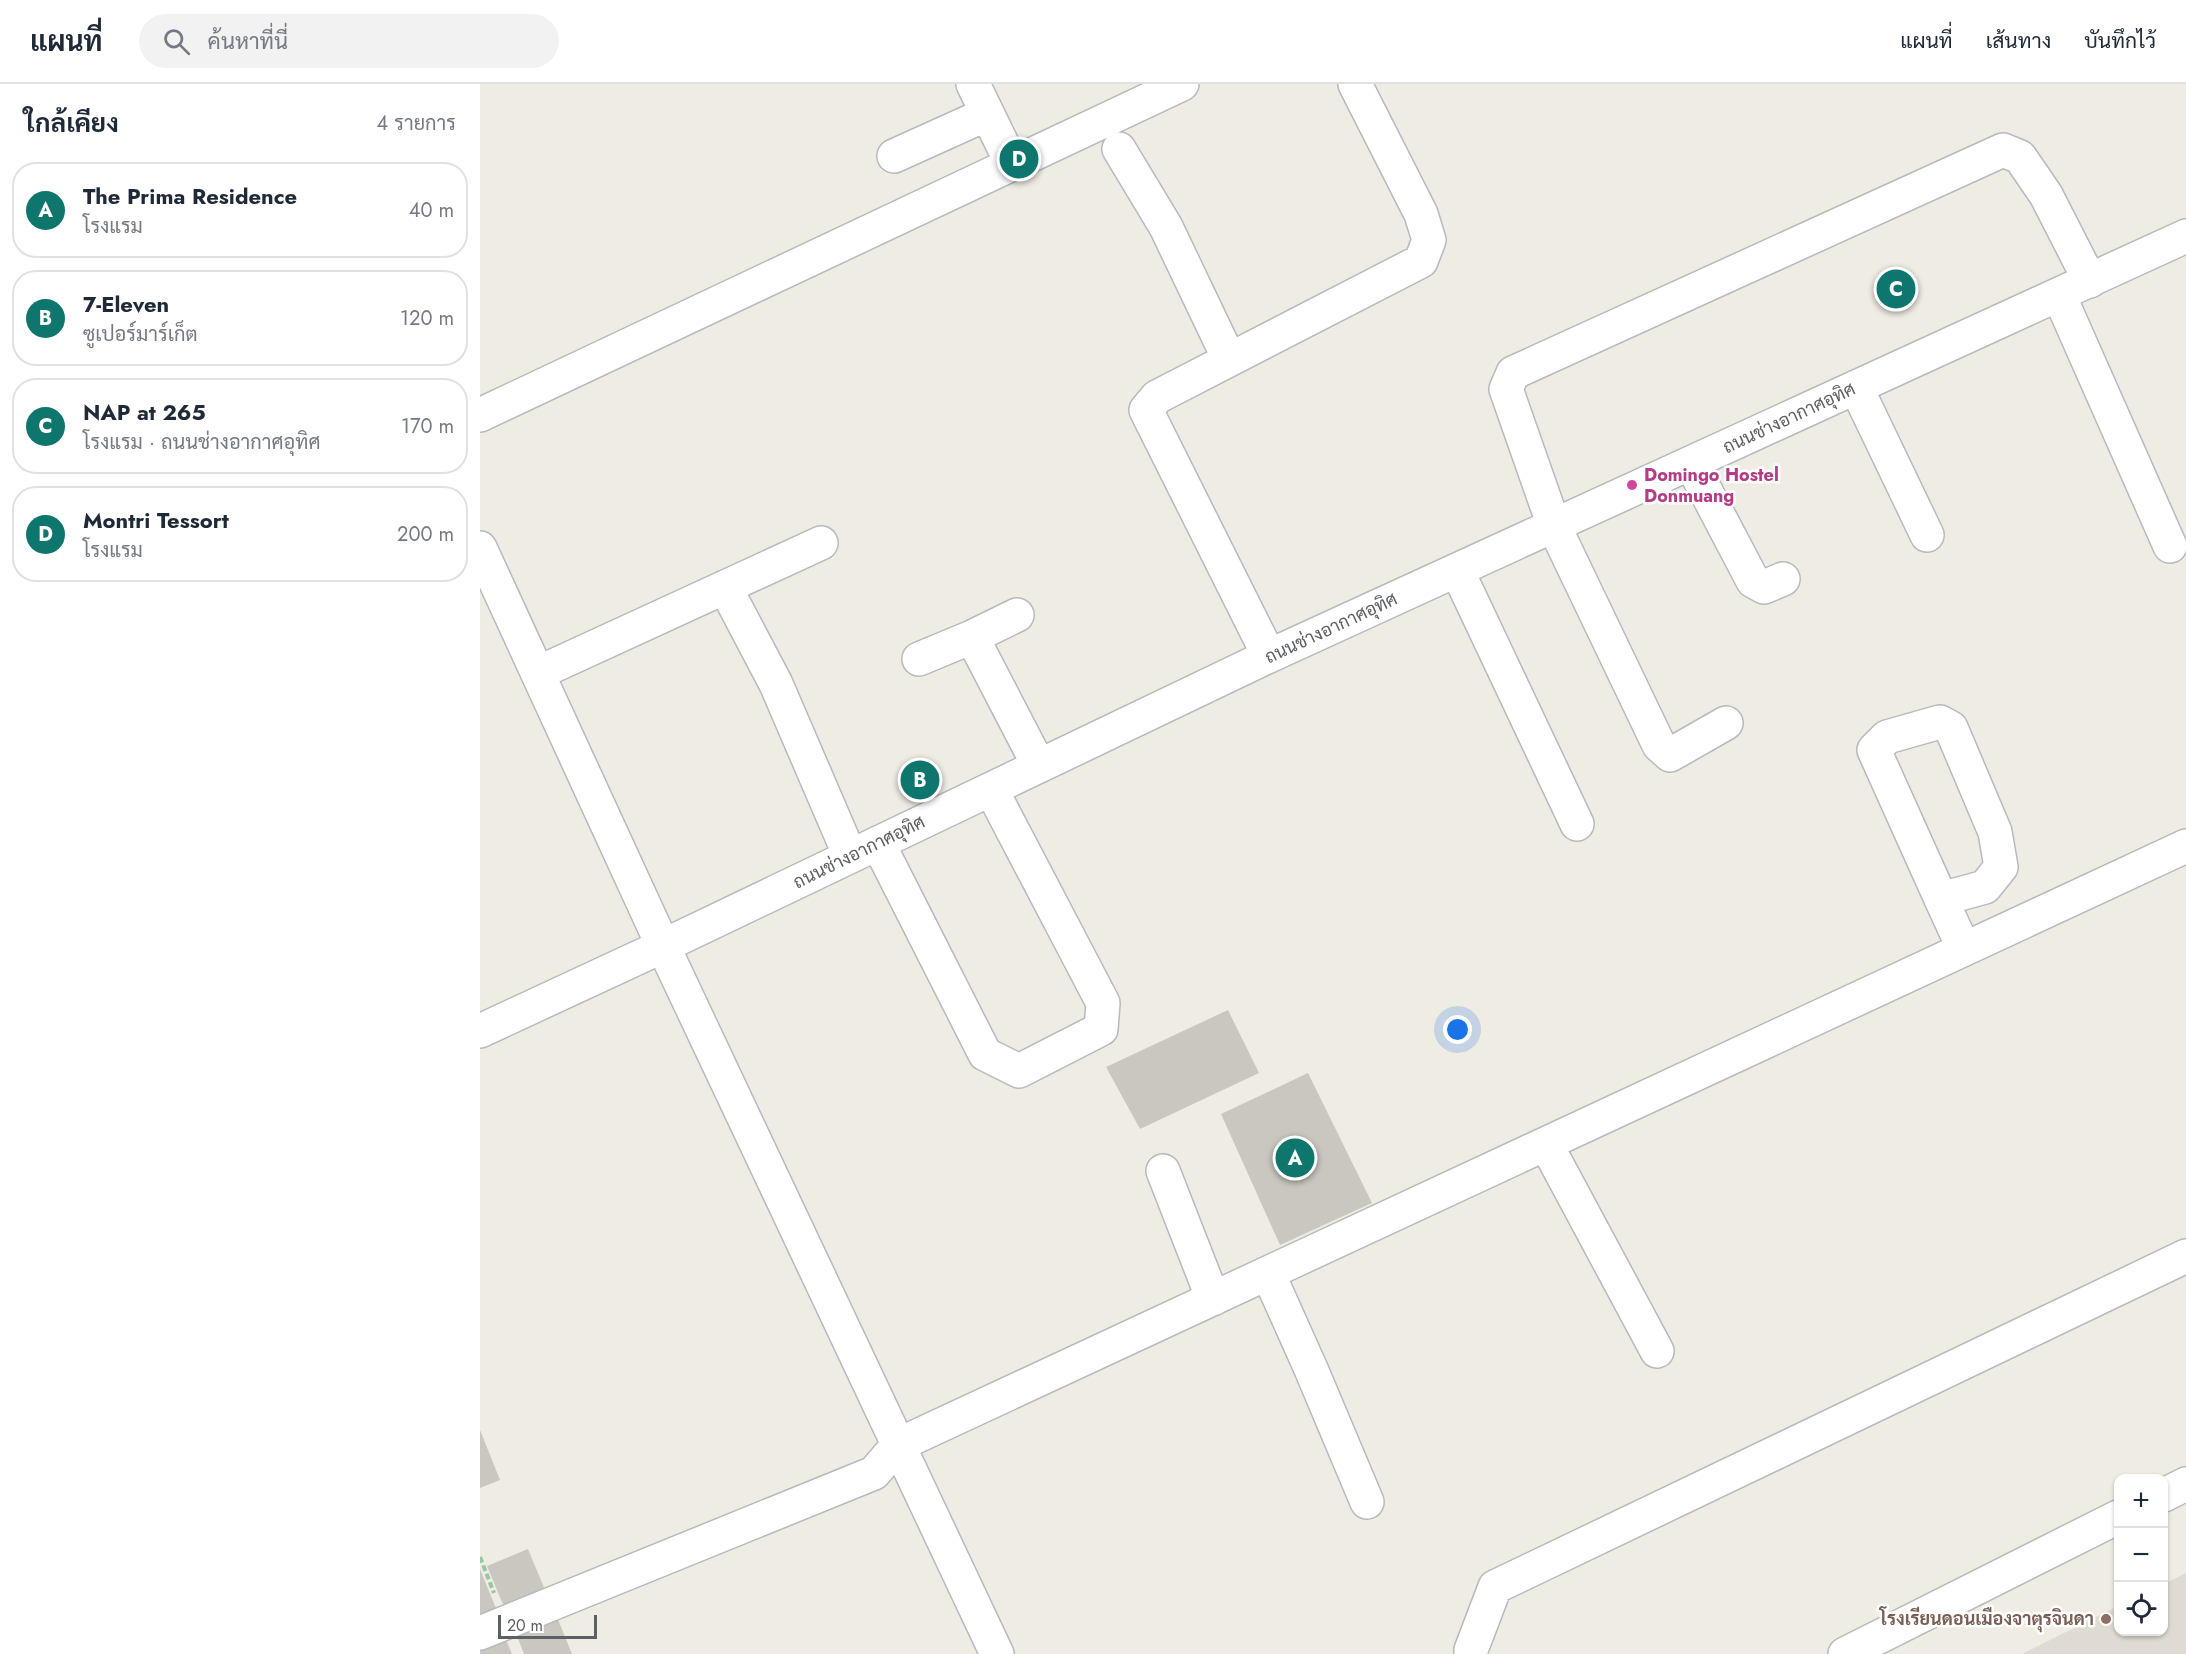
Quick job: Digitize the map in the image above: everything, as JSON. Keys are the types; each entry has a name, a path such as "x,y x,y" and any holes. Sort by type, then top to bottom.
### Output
{"street":[{"path":"973,84 1012,164"},
{"path":"480,415 1182,84"},
{"path":"1269,656 1146,410 1157,397 1421,261 1429,240 1421,214 1355,84"},
{"path":"894,156 987,114"},
{"path":"1119,149 1166,228 1230,359"},
{"path":"1726,723 1670,755 1659,745 1554,526 1506,389 1513,373 2003,150 2020,158 2046,195 2090,280"},
{"name":"ถนนช่างอากาศอุทิศ","path":"480,1031 1269,656 2186,236"},
{"path":"2059,295 2170,546"},
{"path":"1856,387 1927,535"},
{"path":"1691,463 1753,581 1764,587 1783,579"},
{"path":"538,673 821,543"},
{"path":"480,548 663,946 997,1654"},
{"path":"1457,570 1577,824"},
{"path":"725,587 864,850 985,1054 1019,1071 1101,1029 1103,1003 991,789"},
{"path":"919,659 1017,615"},
{"path":"972,637 1040,766"},
{"path":"1941,899 1984,887 2001,867 1995,832 1951,728 1940,722 1887,737 1874,750 1941,899 1964,949"},
{"path":"480,1633 874,1473 898,1445 2186,846"},
{"path":"1546,1144 1657,1351"},
{"path":"1163,1171 1213,1299"},
{"path":"1471,1654 1495,1587 2186,1256"},
{"path":"1268,1273 1367,1502"},
{"path":"2168,1493 2186,1484"},
{"path":"1845,1654 2114,1519"}],"shaded area":[{"name":"โรงเรียนดอนเมืองจาตุรจินดา","path":"2186,1573 2186,1654 2022,1654 2114,1608 2114,1636 2168,1636 2168,1582"}],"building":[{"path":"1228,1010 1259,1073 1140,1129 1106,1067"},
{"path":"1308,1073 1372,1203 1280,1245 1221,1114"},
{"path":"480,1430 500,1480 480,1488"},
{"path":"528,1549 545,1590 504,1607 487,1566"},
{"path":"480,1569 497,1611 480,1618"},
{"path":"555,1612 572,1654 524,1654 514,1628"},
{"path":"504,1635 512,1654 480,1654 480,1645"}],"place":[{"name":"Montri Tessort","path":"1019,159"},
{"name":"NAP at 265","path":"1896,289"},
{"name":"Domingo Hostel Donmuang","path":"1632,485"},
{"name":"7-Eleven","path":"920,780"},
{"name":"The Prima Residence","path":"1295,1158"},
{"name":"โรงเรียนดอนเมืองจาตุรจินดา","path":"2106,1619"}]}
